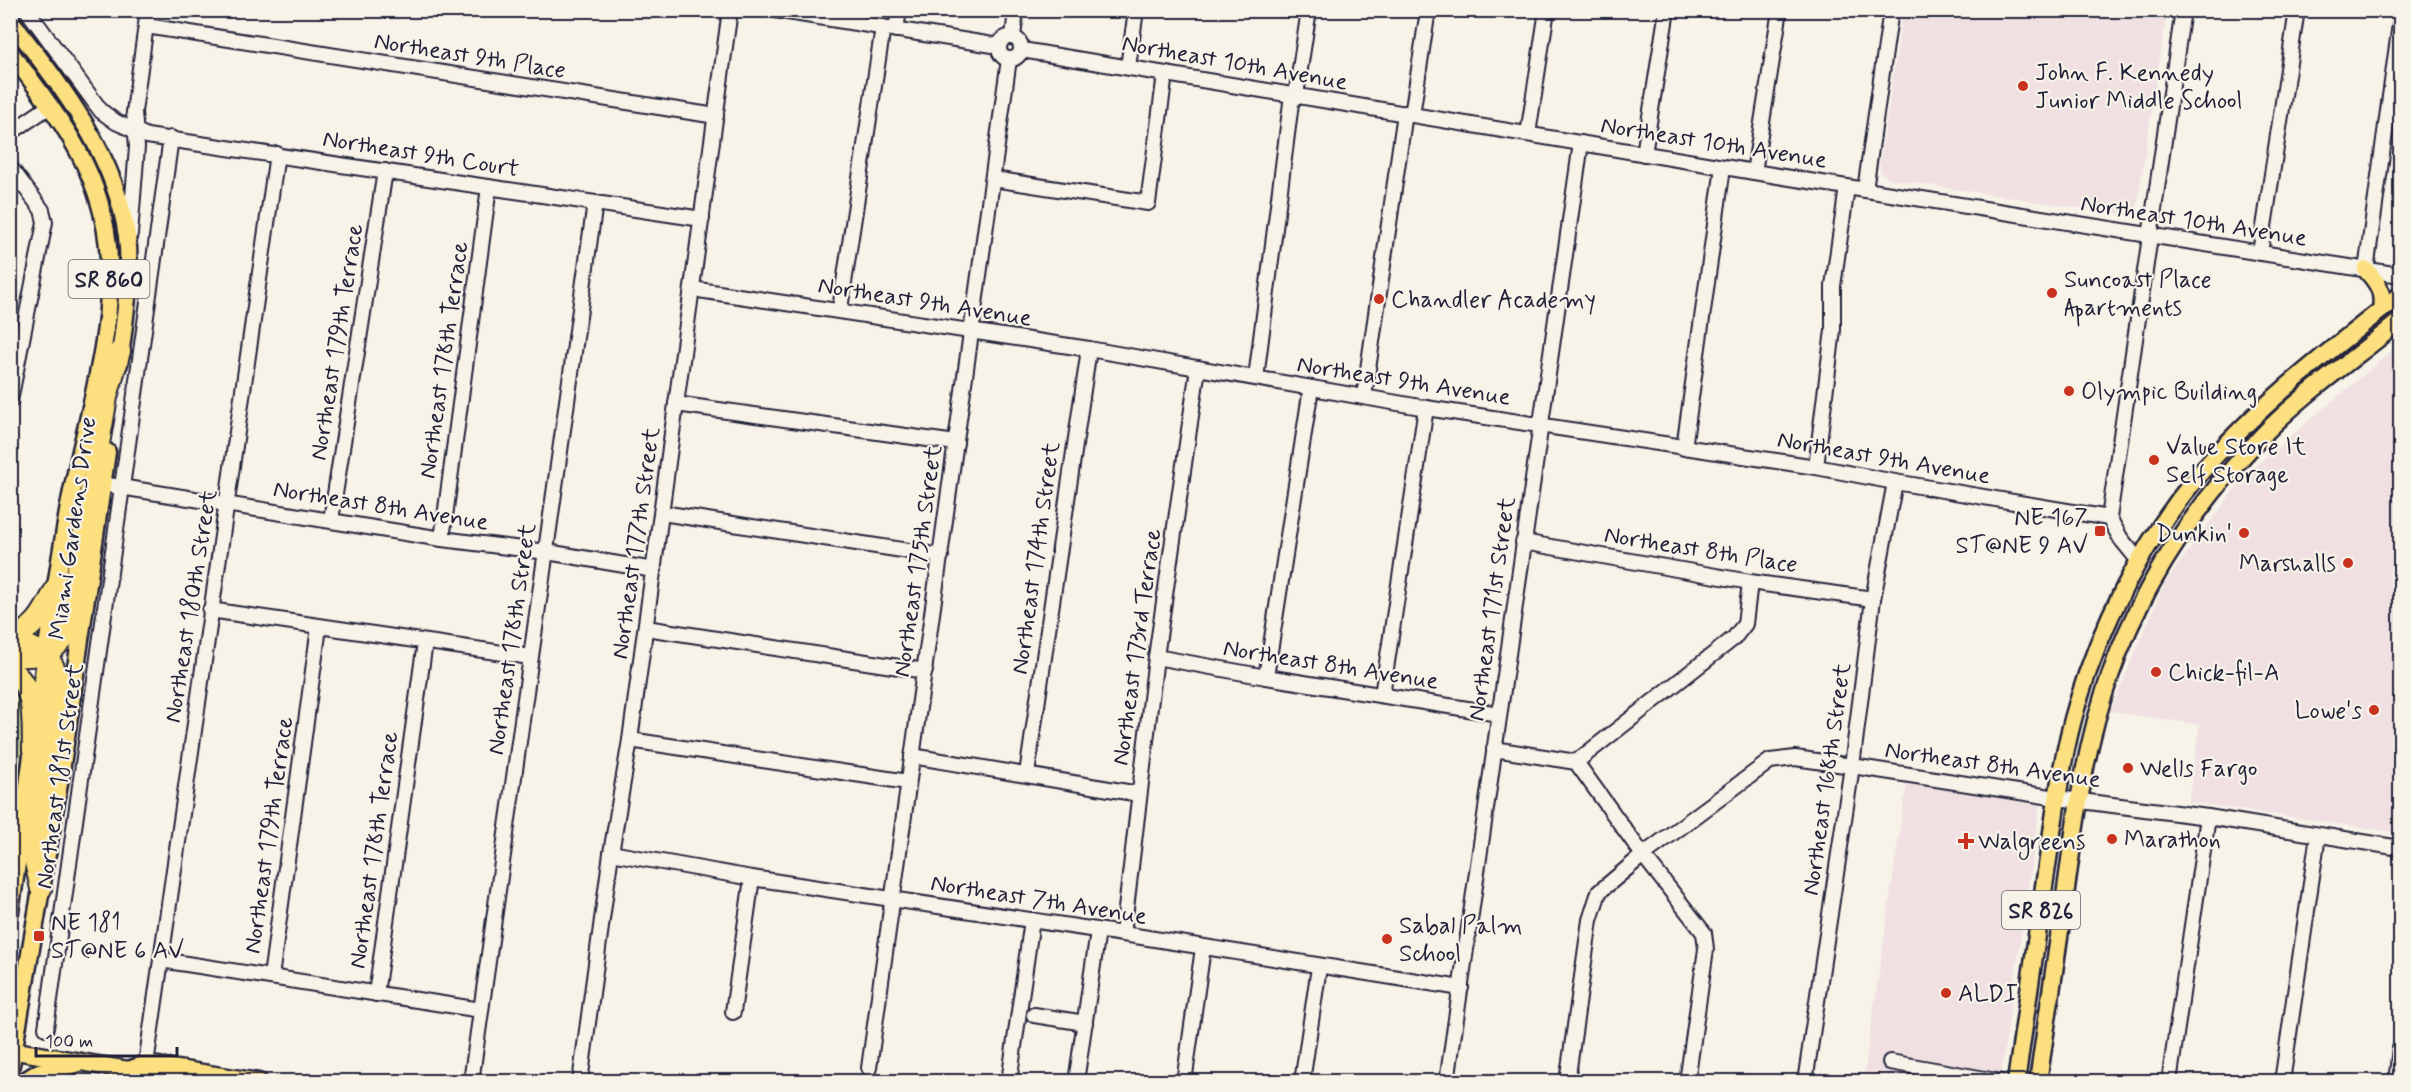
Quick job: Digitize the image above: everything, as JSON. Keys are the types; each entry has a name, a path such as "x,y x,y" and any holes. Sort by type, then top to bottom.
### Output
{"highway":[{"path":"10,657 47,655 62,641 69,625 107,397 120,351"},
{"path":"10,639 37,622 57,586"},
{"path":"10,639 47,655 57,673 60,688 35,862 41,889"},
{"path":"10,670 19,676 29,693 33,751"}],"main road":[{"path":"12,22 51,94 50,106 65,108 79,116"},
{"name":"Miami Gardens Drive","path":"10,1071 61,772 128,283 128,250 112,178 97,145 79,116 12,22"},
{"name":"Miami Gardens Drive","path":"10,52 50,106 75,145 95,187 107,236 109,267 106,316 99,362 69,504 10,912"},
{"path":"2366,270 2382,293 2381,310"},
{"name":"SR 826","path":"2016,1082 2057,798 2071,730 2087,673 2116,603 2139,561 2195,480 2225,445 2280,390 2400,295"},
{"name":"SR 826","path":"2038,1082 2078,801 2088,751 2110,675 2146,593 2188,525 2262,435 2400,321"},
{"path":"2139,561 2145,575 2146,593"},
{"path":"12,1051 128,1070 166,1082"},
{"path":"2019,1059 2027,1073 2038,1082"},
{"path":"24,1082 39,1072 82,1063"},
{"path":"144,1075 259,1082"}],"street":[{"name":"Northeast 9th Court","path":"27,10 101,111 116,122 147,136 702,219"},
{"path":"128,250 137,147 134,112 148,10"},
{"name":"Northeast 177th Street","path":"580,1082 611,854 646,628 730,10"},
{"path":"840,309 890,28 899,10"},
{"path":"1012,36 1016,10"},
{"path":"1128,67 1136,10"},
{"path":"1256,378 1294,95 1309,10"},
{"path":"1364,397 1408,114 1428,10"},
{"path":"1528,134 1547,10"},
{"path":"1644,154 1667,10"},
{"path":"1754,172 1780,10"},
{"path":"1865,190 1891,10"},
{"path":"2139,561 2121,539 2109,518 2183,10"},
{"path":"2260,253 2297,10"},
{"path":"783,11 999,46"},
{"path":"2366,270 2400,24"},
{"name":"Northeast 9th Place","path":"146,26 716,116"},
{"path":"1012,36 1020,42 1022,50 1018,56 1009,59 1002,56 999,46 1003,39 1012,36"},
{"name":"Northeast 10th Avenue","path":"1022,50 1723,167 2400,275"},
{"name":"Northeast 175th Street","path":"868,1068 1009,59"},
{"path":"993,179 1148,203 1165,74"},
{"path":"10,133 50,106"},
{"name":"Northeast 181st Street","path":"46,1028 171,138"},
{"name":"Northeast 171st Street","path":"1448,1082 1581,143"},
{"name":"Northeast 180th Street","path":"144,1075 277,154"},
{"path":"10,167 42,210 45,222 10,401"},
{"path":"1684,448 1723,167"},
{"name":"Northeast 179th Terrace","path":"331,520 385,171"},
{"name":"Northeast 178th Terrace","path":"442,539 489,187"},
{"path":"1816,467 1833,330 1833,286 1847,187"},
{"name":"Northeast 178th Street","path":"471,1082 595,203"},
{"name":"Northeast 9th Avenue","path":"692,289 759,300 840,309 971,332 1089,349 1426,408 1816,467 2109,518"},
{"name":"Northeast 174th Street","path":"1027,774 1089,349"},
{"name":"Northeast 173rd Terrace","path":"1123,934 1156,657 1198,368"},
{"path":"1266,677 1311,388"},
{"path":"676,404 956,443"},
{"path":"1382,695 1426,408"},
{"name":"Northeast 168th Street","path":"1805,1082 1852,766 1873,598 1895,482"},
{"name":"Northeast 8th Avenue","path":"102,484 442,539 547,552 654,570"},
{"path":"662,513 941,556"},
{"name":"Northeast 8th Place","path":"1523,542 1750,582 1873,598"},
{"path":"1576,762 1734,638 1745,624 1750,582"},
{"path":"210,610 530,657"},
{"name":"Northeast 179th Terrace","path":"270,977 319,627"},
{"path":"646,628 925,671"},
{"name":"Northeast 178th Terrace","path":"376,994 425,642"},
{"name":"Northeast 8th Avenue","path":"1156,657 1499,714"},
{"path":"630,740 908,782"},
{"path":"1494,749 1576,762 1642,855 1704,933 1706,949 1687,1082"},
{"path":"912,756 1138,794"},
{"name":"Northeast 8th Avenue","path":"1567,1082 1590,920 1599,892 1642,855 1770,761 1795,758 2057,798 2208,817 2400,848"},
{"path":"2169,1082 2208,817"},
{"path":"2282,1082 2318,835"},
{"name":"Northeast 7th Avenue","path":"611,854 1461,988"},
{"path":"733,1012 752,878"},
{"path":"1009,1082 1032,920"},
{"path":"1076,1082 1098,931"},
{"path":"1184,1082 1203,948"},
{"path":"161,960 481,1010"},
{"path":"1302,1082 1319,967"},
{"path":"1034,1015 1085,1023"},
{"path":"2396,1082 2400,1048"},
{"path":"1890,1062 2002,1082"}],"shaded area":[{"name":"John F. Kennedy Junior Middle School","path":"1903,11 2167,11 2137,206 2133,211 2126,215 1889,179 1881,173 1880,162"},
{"path":"2400,344 2400,833 2188,802 2200,725 2110,711 2165,583 2246,474"},
{"path":"1907,782 2040,802 2000,1081 1863,1082"}],"green space":[{"path":"11,676 27,720 11,836"}],"place":[{"name":"John F. Kennedy Junior Middle School","path":"2023,86"},
{"name":"Suncoast Place Apartments","path":"2052,293"},
{"name":"Chandler Academy","path":"1379,299"},
{"name":"Olympic Building","path":"2069,391"},
{"name":"Value Store It Self Storage","path":"2154,460"},
{"name":"NE 167 ST@NE 9 AV","path":"2100,531"},
{"name":"Dunkin'","path":"2244,533"},
{"name":"Marshalls","path":"2348,563"},
{"name":"Chick-fil-A","path":"2156,672"},
{"name":"Lowe's","path":"2374,710"},
{"name":"Wells Fargo","path":"2128,768"},
{"name":"Marathon","path":"2112,839"},
{"name":"Walgreens","path":"1966,841"},
{"name":"NE 181 ST@NE 6 AV","path":"39,936"},
{"name":"Sabal Palm School","path":"1387,939"},
{"name":"ALDI","path":"1946,993"}]}
